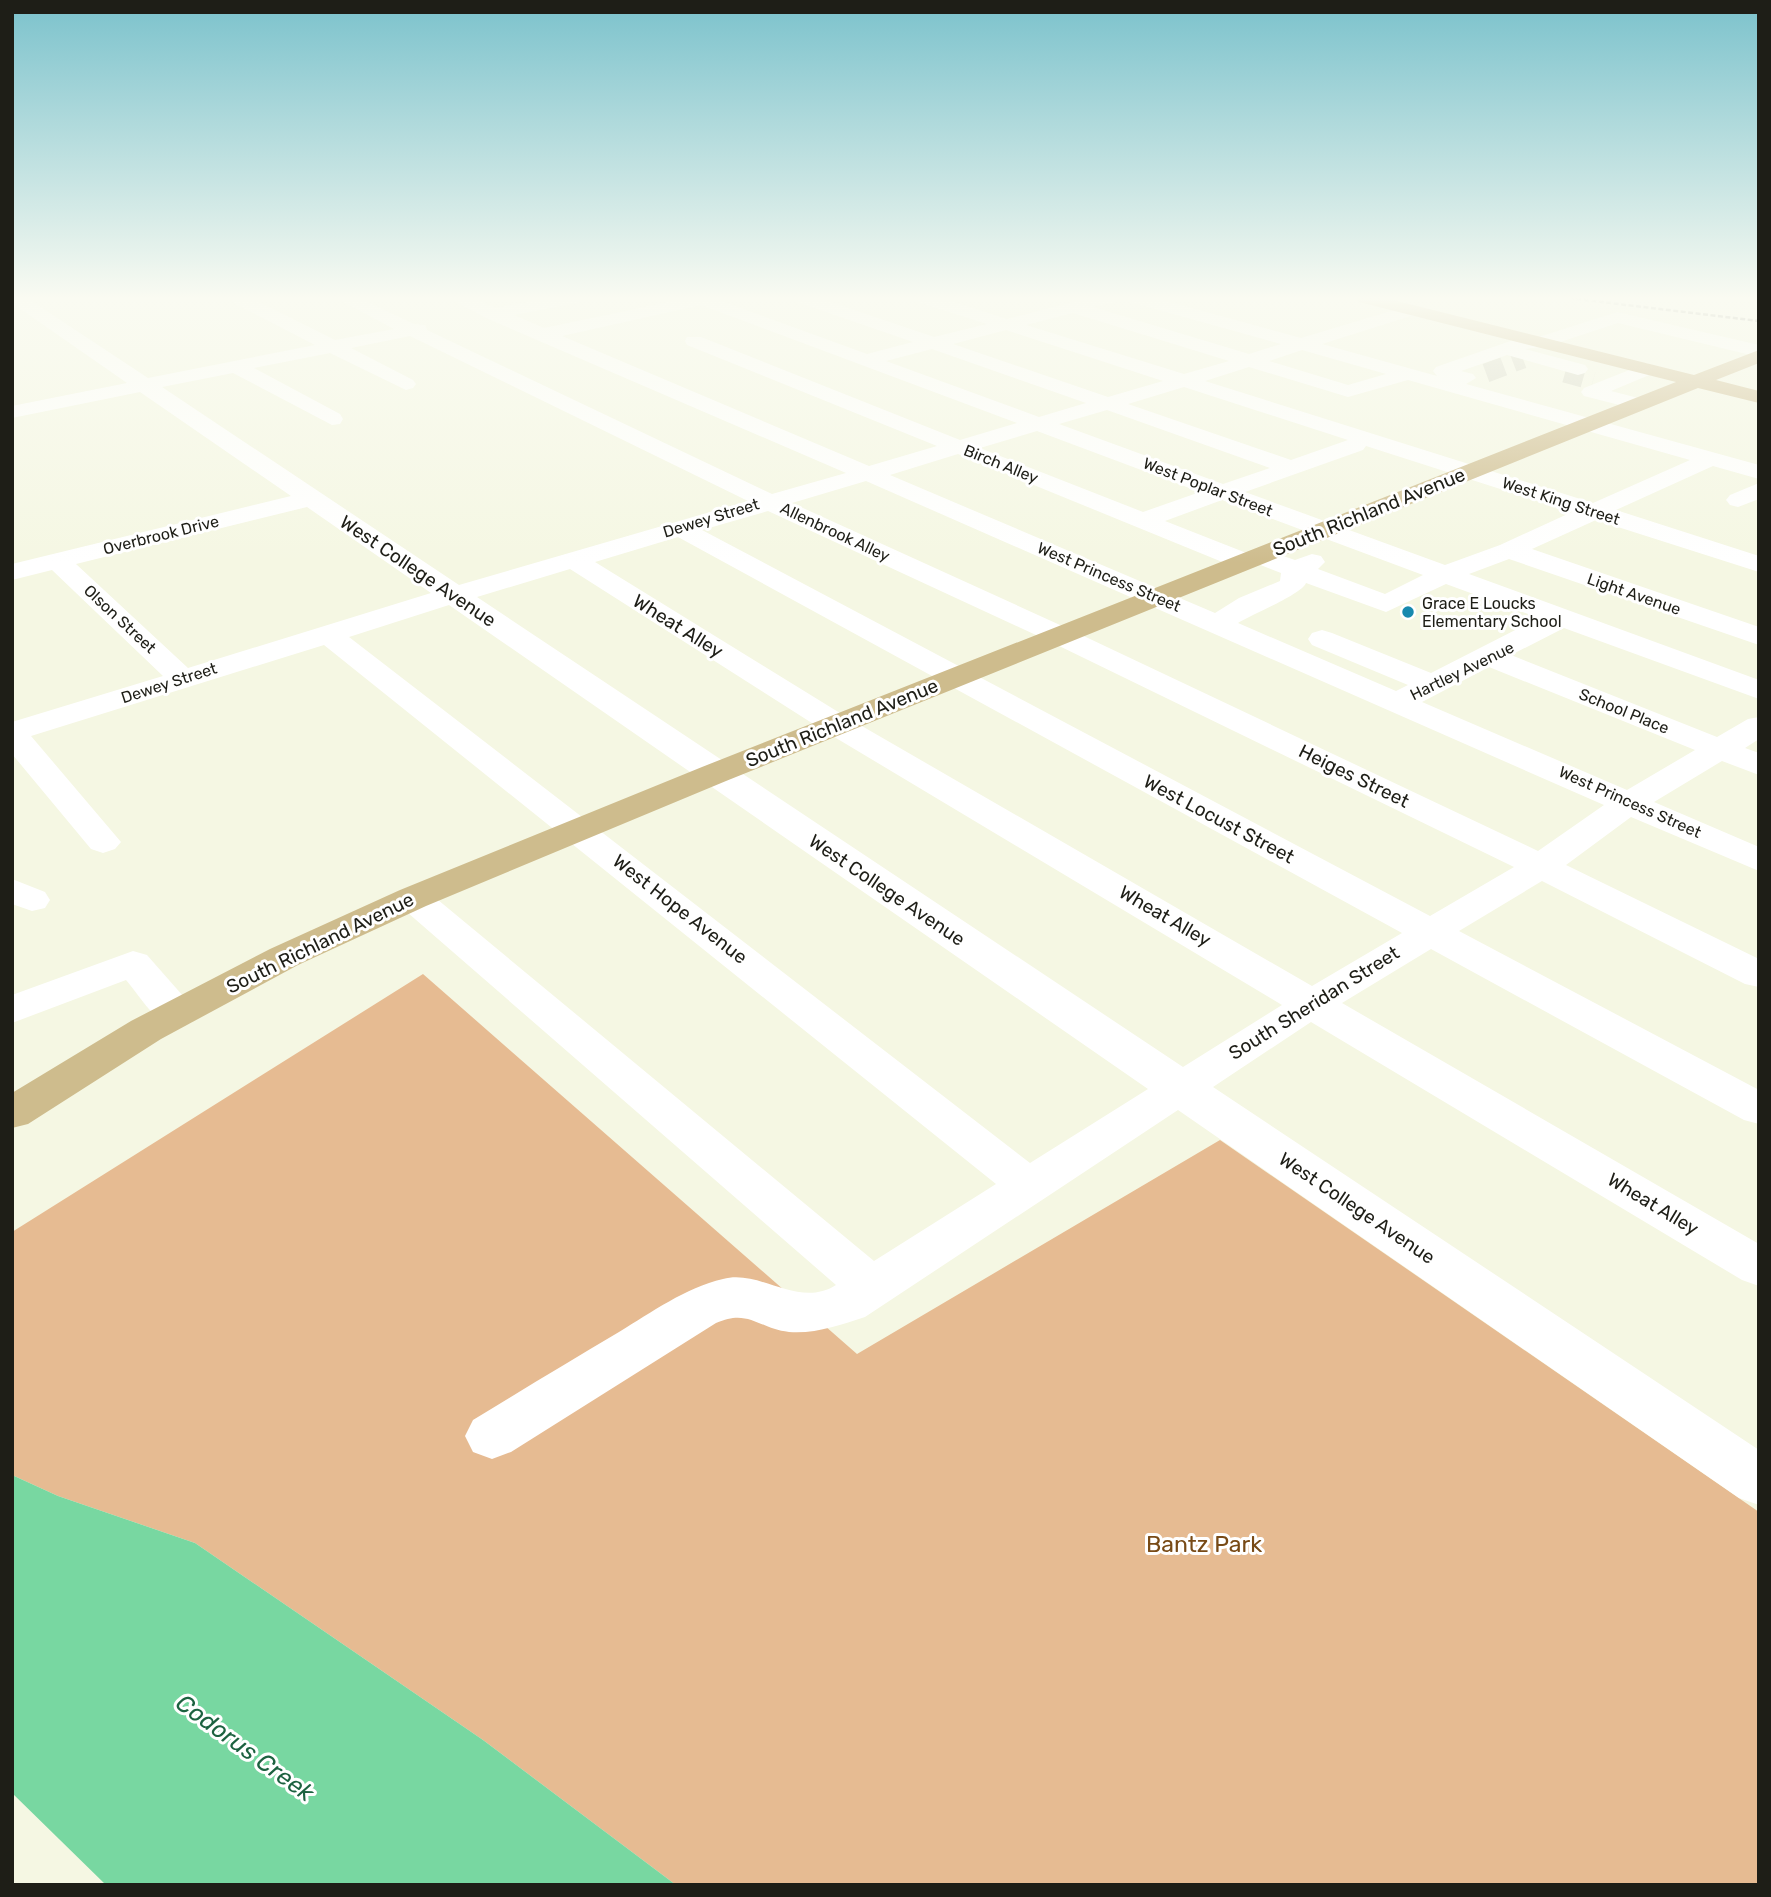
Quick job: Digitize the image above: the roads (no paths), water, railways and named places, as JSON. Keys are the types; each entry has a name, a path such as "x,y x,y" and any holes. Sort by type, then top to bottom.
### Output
{"main road":[{"name":"South Richland Avenue","path":"19,1100 284,957 413,898 714,774 1684,387"},
{"path":"1715,387 1759,397"}],"street":[{"path":"12,412 140,387"},
{"name":"West College Avenue","path":"144,387 1759,1481"},
{"path":"272,387 332,419"},
{"name":"Allenbrook Alley","path":"530,387 767,501 947,583"},
{"name":"West Princess Street","path":"668,387 1759,860"},
{"path":"751,388 756,387"},
{"name":"Birch Alley","path":"809,387 1141,521"},
{"name":"West Poplar Street","path":"940,387 1324,530 1433,580 1552,624 1759,690"},
{"path":"1059,387 1290,467"},
{"name":"Dewey Street","path":"12,733 454,595 1162,387"},
{"name":"West King Street","path":"1204,387 1759,564"},
{"path":"1333,387 1348,391 1364,387"},
{"path":"1455,387 1712,458 1754,480"},
{"path":"1588,387 1591,392 1639,404"},
{"path":"1647,387 1668,393"},
{"path":"1446,401 1472,391"},
{"path":"660,410 725,394"},
{"path":"578,432 634,416"},
{"path":"1612,444 1658,458 1679,449"},
{"path":"1141,521 1355,445"},
{"path":"1291,655 1433,580 1509,550 1712,458"},
{"path":"1063,490 1139,461"},
{"name":"Overbrook Drive","path":"12,572 310,499"},
{"path":"1141,521 1294,570 1386,604"},
{"name":"West Locust Street","path":"679,528 1759,1109"},
{"name":"Light Avenue","path":"1509,550 1759,638"},
{"path":"1294,570 1319,559 1343,560 1433,580"},
{"name":"Wheat Alley","path":"574,560 837,725 1759,1267"},
{"name":"Olson Street","path":"57,561 182,678"},
{"path":"1218,623 1249,604 1293,584 1294,570"},
{"name":"Heiges Street","path":"947,583 1541,866 1759,975"},
{"name":"Hartley Avenue","path":"1398,702 1552,624"},
{"name":"West Hope Avenue","path":"328,634 1029,1186"},
{"path":"1322,639 1434,685"},
{"name":"School Place","path":"1490,657 1759,765"},
{"name":"South Sheridan Street","path":"492,1436 698,1309 726,1297 751,1298 788,1312 823,1311 847,1303 1312,1003 1541,866 1630,802 1759,726"},
{"path":"12,733 103,842"},
{"path":"413,898 873,1288"},
{"path":"12,1010 133,963 177,1014"}],"water":[{"name":"Codorus Creek","path":"12,1475 58,1496 195,1543 483,1740 676,1885 106,1885 12,1793"}],"place":[{"name":"Grace E Loucks Elementary School","path":"1408,612"}],"park label":[{"name":"Bantz Park","path":"1204,1544"}]}
